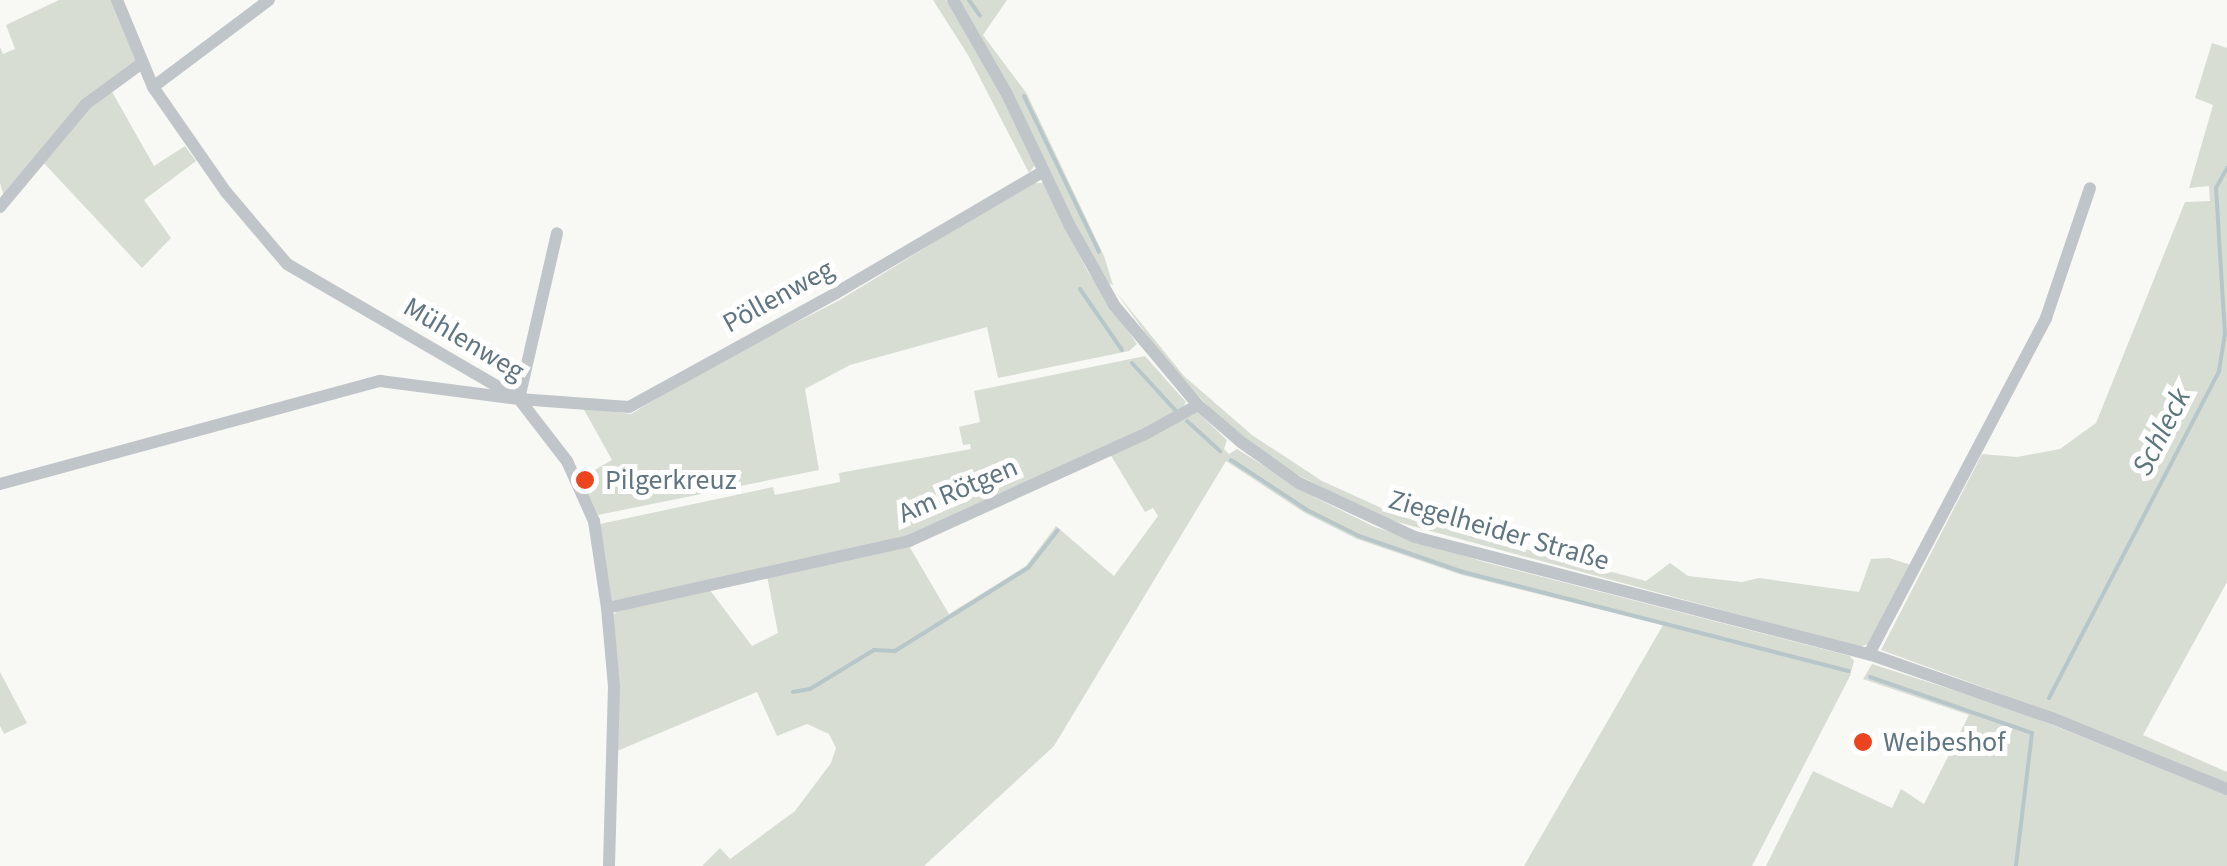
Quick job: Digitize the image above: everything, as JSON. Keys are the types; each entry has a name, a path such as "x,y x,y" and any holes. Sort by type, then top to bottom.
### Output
{"street":[{"name":"Mühlenweg","path":"117,0 153,87 226,192 287,264 519,399 567,462 594,522 607,608 614,686 608,866"},
{"path":"153,87 268,0"},
{"name":"Ziegelheider Straße","path":"952,0 1006,92 1114,305 1198,405 1278,469 1388,527 1490,558 1869,654 2048,717 2227,790"},
{"path":"0,207 86,104 142,63"},
{"name":"Pöllenweg","path":"0,484 380,381 519,399 629,406 836,293 1044,170"},
{"path":"1869,654 2046,318 2090,188"},
{"path":"519,399 556,233"},
{"name":"Am Rötgen","path":"607,608 909,541 1147,434 1198,405"}],"shaded area":[{"path":"59,0 113,0 137,61 83,103 4,197 0,183 0,47 3,54 15,49 6,25"},
{"path":"933,0 946,0 997,85 1035,165 1029,173 968,55"},
{"path":"958,0 1007,0 983,35 1027,94 1104,256 1113,285 1107,283"},
{"path":"2212,43 2227,48 2227,582 2143,735 2227,772 2227,783 2051,712 1881,650 1982,454 2017,457 2060,449 2096,423 2185,202 2210,201 2209,186 2189,188 2213,105 2195,98"},
{"path":"111,90 154,166 185,146 196,161 144,200 171,238 142,268 42,161 87,109"},
{"path":"1032,183 1043,183 1088,272 1137,344 1129,351 998,378 987,327 850,365 805,389 819,470 598,515 581,478 612,460 583,408 631,414 707,368 838,301"},
{"path":"1115,291 1184,376 1252,435 1322,481 1397,515 1646,581 1670,563 1688,576 1742,582 1759,578 1859,592 1871,559 1889,558 1911,565 1869,644 1858,647 1379,517 1275,463 1213,411 1168,364"},
{"path":"1145,356 1186,402 1181,411 912,536 612,601 600,524 773,487 775,495 840,482 839,473 971,449 970,444 963,445 959,427 980,422 974,391"},
{"path":"1197,412 1227,440 1224,449 1229,454 1237,449 1316,498 1375,527 1484,562 1850,656 1854,661 1850,676 1752,866 1524,866 1663,625 1462,575 1357,539 1305,513 1226,461 1054,746 924,866 702,866 720,848 730,859 795,811 831,763 836,748 829,734 807,724 777,736 757,692 617,751 613,615 618,611 709,589 752,646 778,633 767,576 909,546 949,614 1026,566 1056,526 1114,576 1158,516 1153,508 1145,512 1110,454"},
{"path":"1872,664 2015,710 2227,795 2227,866 1766,866 1813,771 1892,808 1901,789 1924,804 1969,715 1863,679"},
{"path":"0,672 27,723 4,734 0,726"}],"waterway":[{"path":"969,0 980,16"},
{"path":"1024,96 1099,252"},
{"name":"Schleck","path":"2049,698 2219,371 2225,335 2216,188 2227,168"},
{"path":"1080,289 1122,350"},
{"path":"1132,363 1176,411"},
{"path":"1187,421 1220,451"},
{"path":"1231,460 1307,510 1359,536 1463,572 1848,671"},
{"path":"793,692 810,689 874,650 895,651 1028,568 1058,530"},
{"path":"1870,677 2032,733 2016,866"}],"place":[{"name":"Pilgerkreuz","path":"585,480"},
{"name":"Weibeshof","path":"1863,742"}]}
